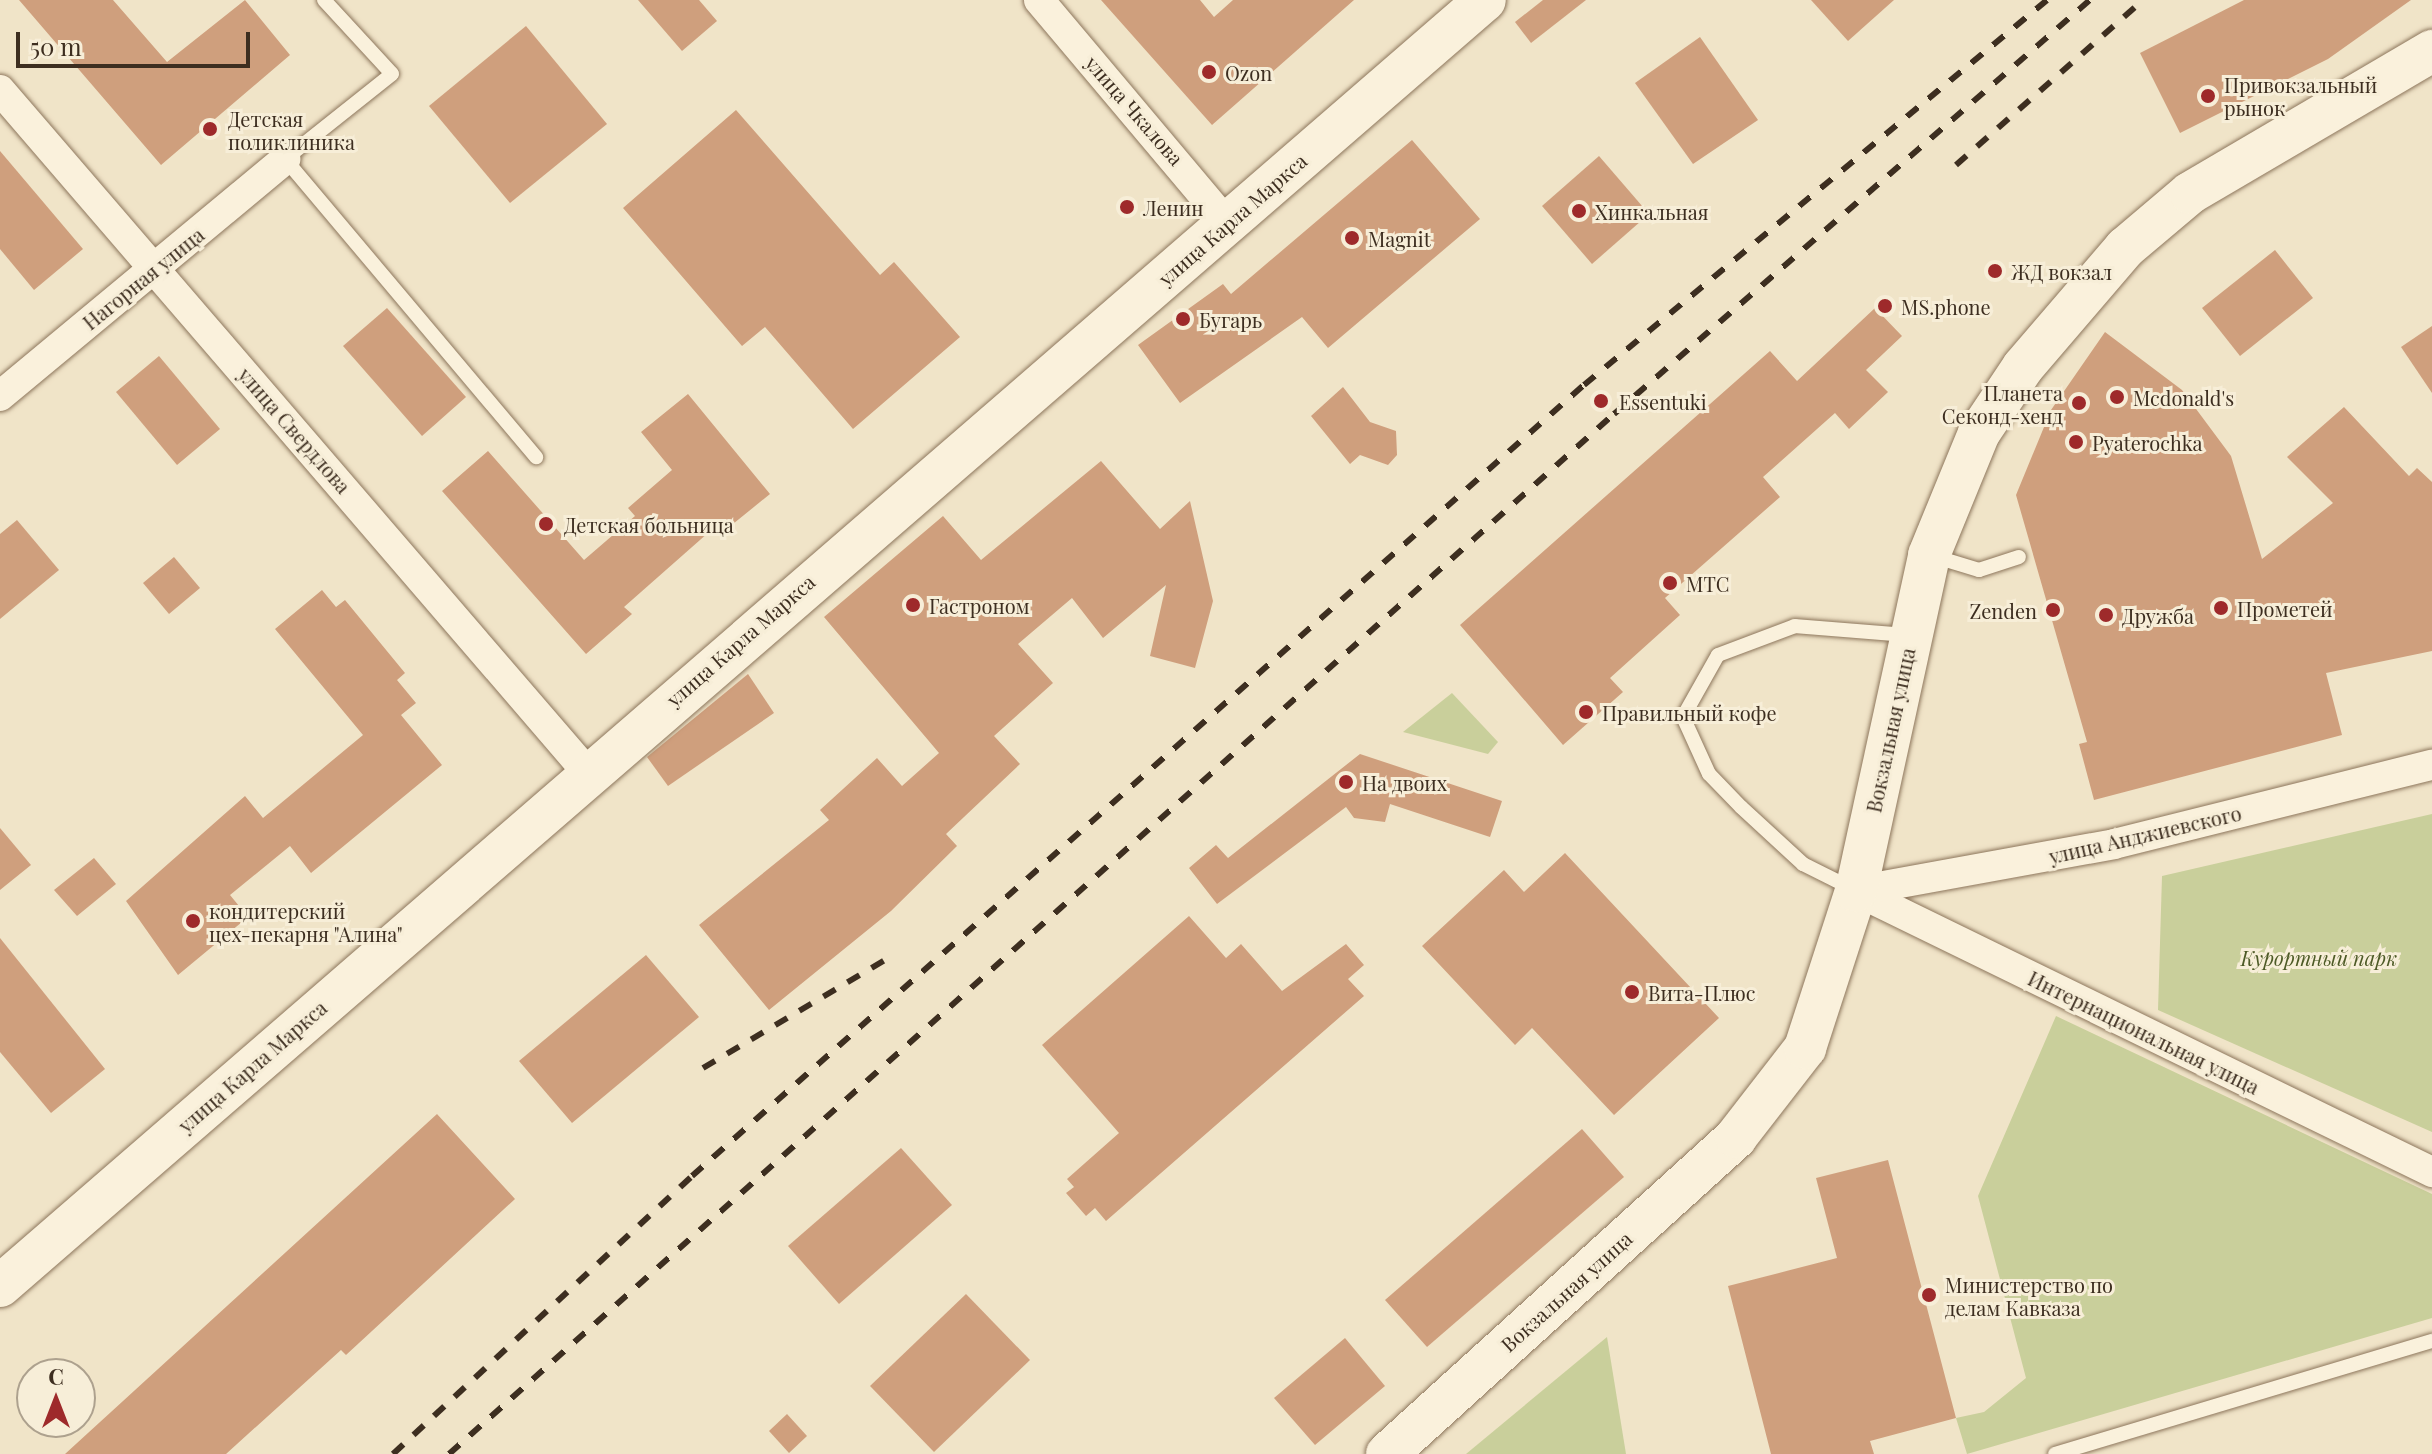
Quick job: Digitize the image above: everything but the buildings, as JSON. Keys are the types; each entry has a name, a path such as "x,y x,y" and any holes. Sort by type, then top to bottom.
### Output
{"street":[{"name":"улица Чкалова","path":"1039,0 1227,223"},
{"name":"улица Карла Маркса","path":"0,1286 587,772 1485,0"},
{"name":"Вокзальная улица","path":"1387,1454 1736,1137 1805,1048 1856,891 1929,555 1979,433 2072,305 2125,248 2265,143 2432,51"},
{"name":"улица Свердлова","path":"0,90 587,772"},
{"name":"Нагорная улица","path":"0,396 285,159"},
{"name":"улица Анджиевского","path":"1856,891 2114,844 2432,765"},
{"name":"Интернациональная улица","path":"1856,891 2432,1172"}],"lane":[{"path":"324,0 392,74 285,159 536,457"},
{"path":"1929,555 1979,570 2019,557"},
{"path":"1856,891 1803,864 1741,807 1709,774 1683,717 1718,655 1795,626 1911,636"},
{"path":"2055,1454 2432,1341"}],"green space":[{"path":"1452,693 1498,742 1488,754 1403,732"},
{"name":"Курортный парк","path":"2432,814 2432,1132 2158,1010 2162,876"},
{"path":"2056,1016 2432,1194 2432,1318 1967,1454 1956,1418 1984,1412 2026,1378 1978,1196"},
{"path":"1607,1337 1626,1454 1466,1454"}],"railway":[{"path":"393,1454 692,1176 1584,385 2047,0"},
{"path":"449,1454 1614,414 2090,0"},
{"path":"1956,165 2143,0"},
{"path":"703,1068 890,957"}],"place":[{"name":"Ozon","path":"1209,72"},
{"name":"Привокзальный рынок","path":"2208,96"},
{"name":"Детская поликлиника","path":"210,129"},
{"name":"Ленин","path":"1127,207"},
{"name":"Хинкальная","path":"1579,211"},
{"name":"Magnit","path":"1352,238"},
{"name":"ЖД вокзал","path":"1995,271"},
{"name":"MS.phone","path":"1885,306"},
{"name":"Бугарь","path":"1183,319"},
{"name":"Mcdonald's","path":"2117,397"},
{"name":"Essentuki","path":"1601,401"},
{"name":"Планета Секонд-хенд","path":"2079,403"},
{"name":"Pyaterochka","path":"2076,442"},
{"name":"Детская больница","path":"546,524"},
{"name":"МТС","path":"1670,583"},
{"name":"Гастроном","path":"913,605"},
{"name":"Прометей","path":"2221,608"},
{"name":"Zenden","path":"2053,610"},
{"name":"Дружба","path":"2106,615"},
{"name":"Правильный кофе","path":"1586,712"},
{"name":"На двоих","path":"1346,782"},
{"name":"кондитерский цех-пекарня \"Алина\"","path":"193,921"},
{"name":"Вита-Плюс","path":"1632,992"},
{"name":"Министерство по делам Кавказа","path":"1929,1295"}]}
